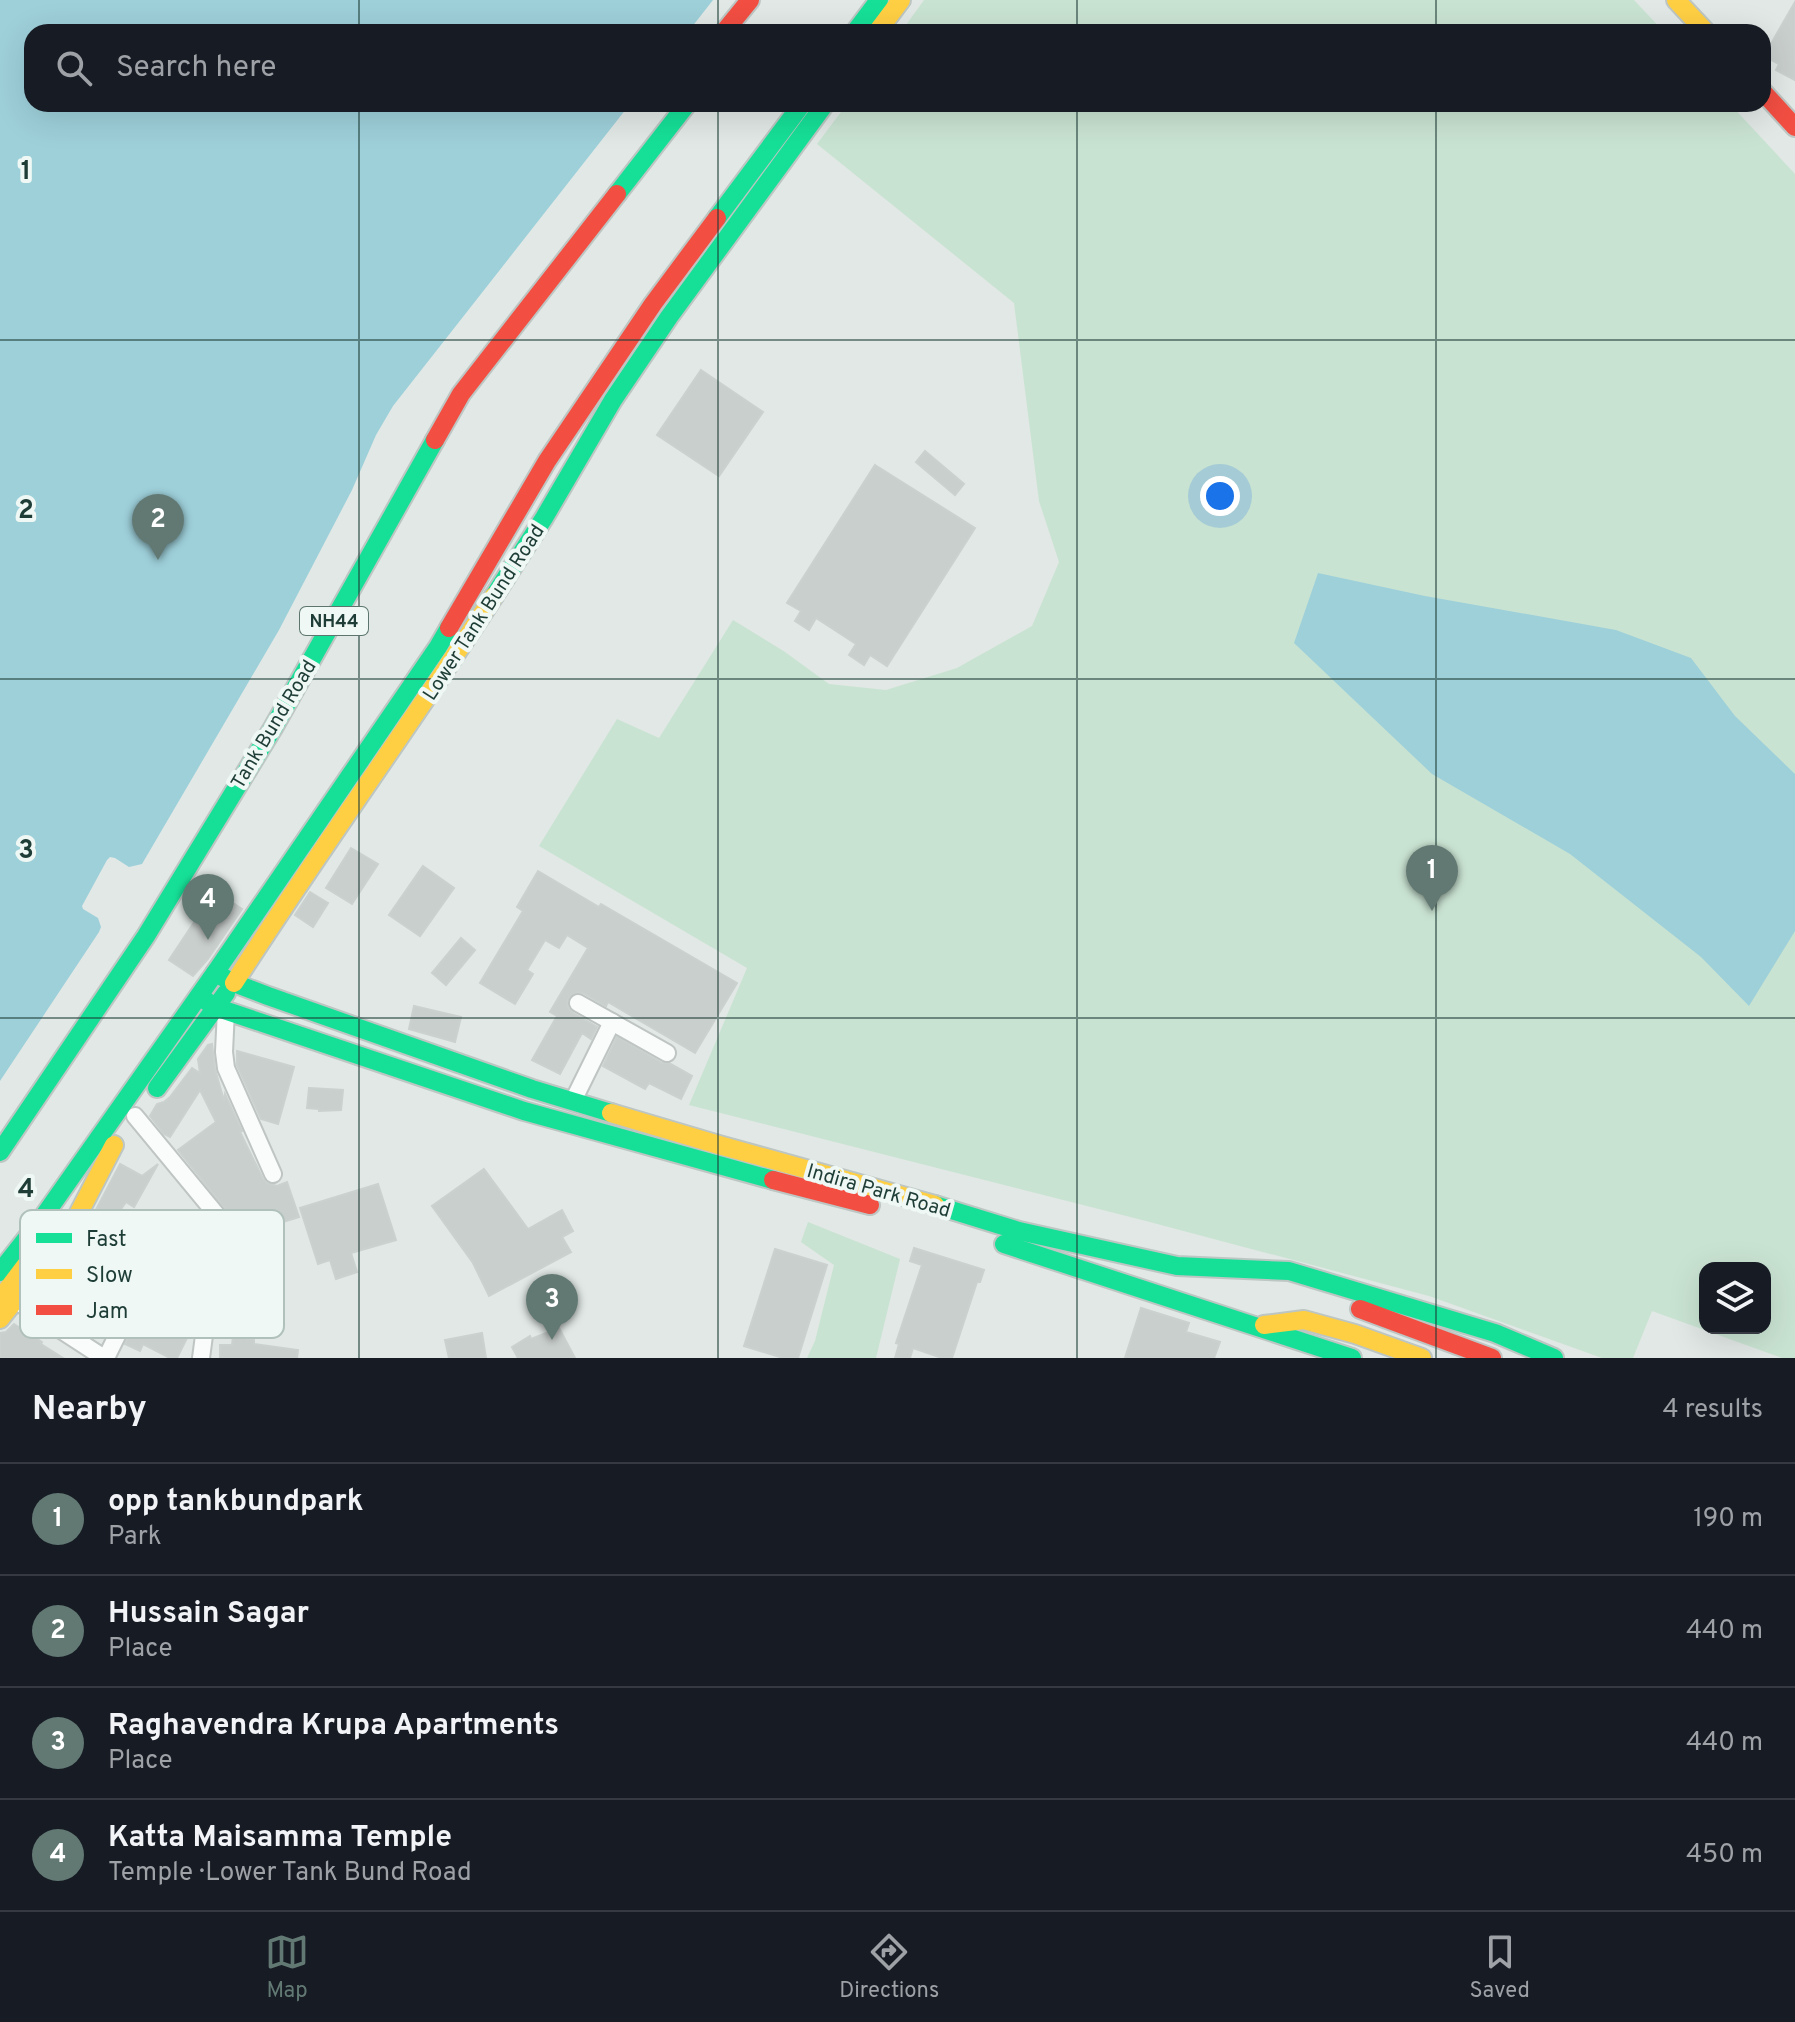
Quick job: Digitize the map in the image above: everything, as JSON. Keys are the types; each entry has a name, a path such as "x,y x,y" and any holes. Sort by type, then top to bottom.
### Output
{"main road":[{"path":"730,24 750,0"},
{"path":"749,24 768,0"},
{"path":"861,24 879,0"},
{"path":"883,24 901,0"},
{"path":"1676,0 1698,24"},
{"path":"1692,0 1714,24"},
{"path":"1771,86 1793,114"},
{"path":"1771,98 1793,114"},
{"path":"508,305 661,112"},
{"name":"Tank Bund Road","path":"0,1152 146,936 273,728 461,394 681,112"},
{"name":"Lower Tank Bund Road","path":"48,1210 438,647 547,461 653,304 796,112"},
{"name":"Lower Tank Bund Road","path":"69,1210 135,1116 220,1009 282,909 453,659 544,518 621,388 669,317 819,112"},
{"path":"440,395 481,340"},
{"name":"NH44","path":"120,942 259,721 379,503"},
{"name":"Indira Park Road","path":"215,973 234,983 532,1089 719,1145 892,1192 1019,1231 1177,1266 1289,1271 1495,1333 1554,1358"},
{"name":"Indira Park Road","path":"199,996 220,1009 524,1111 715,1165 889,1209 1028,1251 1352,1358"},
{"name":"Lower Tank Bund Road","path":"0,1272 20,1247"},
{"path":"1289,1271 1321,1295 1492,1358"},
{"name":"Lower Tank Bund Road","path":"7,1300 20,1281"},
{"path":"0,1319 7,1300"},
{"path":"1253,1326 1304,1320 1422,1358"}],"street":[{"path":"578,1003 667,1053"},
{"path":"220,1009 226,1068 273,1174"},
{"path":"573,1101 612,1022"},
{"path":"135,1116 213,1210"},
{"path":"71,1338 105,1358 115,1338"},
{"path":"201,1358 204,1338"}],"green space":[{"path":"924,0 1634,0 1656,24 907,24"},
{"path":"841,112 1737,112 1795,174 1795,1358 1782,1358 1716,1334 1771,1334 1771,1262 1699,1262 1699,1328 1652,1311 1633,1358 1602,1358 1429,1296 689,1105 747,968 539,846 617,719 659,738 733,620 829,684 886,690 957,668 1032,626 1059,562 1039,501 1014,303 817,144"},
{"path":"808,1222 900,1259 876,1358 807,1358 815,1341 834,1265 801,1242"}],"water":[{"path":"0,0 713,0 694,24 24,24 24,112 624,112 393,406 279,630 142,864 129,867 115,858 107,860 82,906 98,918 99,932 0,1081"},
{"path":"1318,573 1425,596 1616,630 1691,658 1735,716 1795,774 1795,931 1749,1006 1701,957 1570,854 1432,774 1294,643"}],"building":[{"path":"1795,2 1795,80 1776,70 1779,64 1771,60 1771,44"},
{"path":"701,370 763,412 719,476 657,435"},
{"path":"925,451 964,484 955,495 916,462"},
{"path":"875,465 975,528 887,666 870,655 864,665 849,655 856,644 816,618 809,630 795,621 801,611 787,603"},
{"path":"351,848 378,864 352,904 326,888"},
{"path":"423,866 454,888 420,936 389,915"},
{"path":"538,871 737,983 695,1053 608,1002 606,1006 577,992 569,997 568,1008 597,1027 591,1039 582,1033 560,1074 532,1060 557,1016 550,1012 588,948 567,935 559,948 545,940 527,970 533,974 515,1004 480,983 523,911 517,907"},
{"path":"215,891 242,909 193,976 169,960"},
{"path":"310,892 328,903 313,927 295,915"},
{"path":"461,938 475,950 446,985 432,973"},
{"path":"414,1006 461,1017 455,1042 409,1029"},
{"path":"617,1037 692,1076 681,1099 649,1083 645,1089 603,1066"},
{"path":"212,1044 224,1101 225,1094 263,1179 277,1186 287,1182 299,1217 284,1222 284,1210 225,1210 178,1150 216,1122 200,1090 170,1137 150,1116 157,1104 170,1097 192,1068 200,1073 198,1059"},
{"path":"237,1051 294,1067 278,1124 261,1119 237,1065"},
{"path":"309,1088 343,1090 341,1110 307,1108"},
{"path":"120,1164 142,1176 158,1164 134,1207 126,1202 120,1210 96,1210"},
{"path":"484,1169 528,1229 562,1210 573,1231 562,1237 571,1252 489,1296 473,1263 432,1206"},
{"path":"378,1184 396,1240 351,1253 357,1272 336,1279 330,1260 318,1264 300,1208"},
{"path":"914,1248 984,1270 980,1282 977,1282 952,1358 942,1358 913,1348 910,1358 895,1358 899,1344 896,1343 922,1265 910,1261"},
{"path":"775,1249 827,1265 798,1358 783,1358 744,1346"},
{"path":"1141,1308 1189,1323 1186,1332 1220,1342 1214,1358 1125,1358"},
{"path":"14,1324 20,1328 20,1338 36,1338 63,1358 0,1358 0,1333 6,1332"},
{"path":"559,1328 575,1358 518,1358 512,1347 530,1336 531,1339"},
{"path":"482,1333 486,1358 449,1358 445,1340"},
{"path":"128,1338 187,1338 177,1358 170,1358 143,1344 140,1351 125,1344"},
{"path":"233,1338 254,1339 254,1344 298,1350 297,1358 220,1358 220,1345 232,1345"}],"traffic: fast":[{"path":"861,24 879,0"},
{"path":"617,194 681,112"},
{"path":"717,218 796,112"},
{"path":"494,596 613,400 669,317 819,112"},
{"path":"0,1152 146,936 273,728 435,440"},
{"path":"215,973 449,628"},
{"path":"48,1210 215,973 268,996 532,1089 611,1113"},
{"path":"157,1088 226,993"},
{"path":"199,996 215,1007 524,1111 773,1180"},
{"path":"935,1205 1019,1231 1177,1266 1289,1271 1495,1333 1554,1358"},
{"path":"1004,1244 1352,1358"},
{"path":"0,1272 20,1247"}],"traffic: slow":[{"path":"883,24 901,0"},
{"path":"1676,0 1698,24"},
{"path":"234,983 494,596"},
{"path":"611,1113 935,1205"},
{"path":"80,1210 114,1145"},
{"path":"0,1299 20,1273"},
{"path":"0,1319 20,1294"},
{"path":"1264,1325 1304,1320 1422,1358"}],"traffic: jam":[{"path":"730,24 750,0"},
{"path":"1771,101 1795,127"},
{"path":"435,440 461,394 617,194"},
{"path":"449,628 547,461 653,304 717,218"},
{"path":"773,1180 870,1205"},
{"path":"1360,1309 1492,1358"}],"place":[{"name":"Hussain Sagar","path":"158,560"},
{"name":"opp tankbundpark","path":"1432,911"},
{"name":"Katta Maisamma Temple","path":"208,940"},
{"name":"Raghavendra Krupa Apartments","path":"552,1340"}]}
